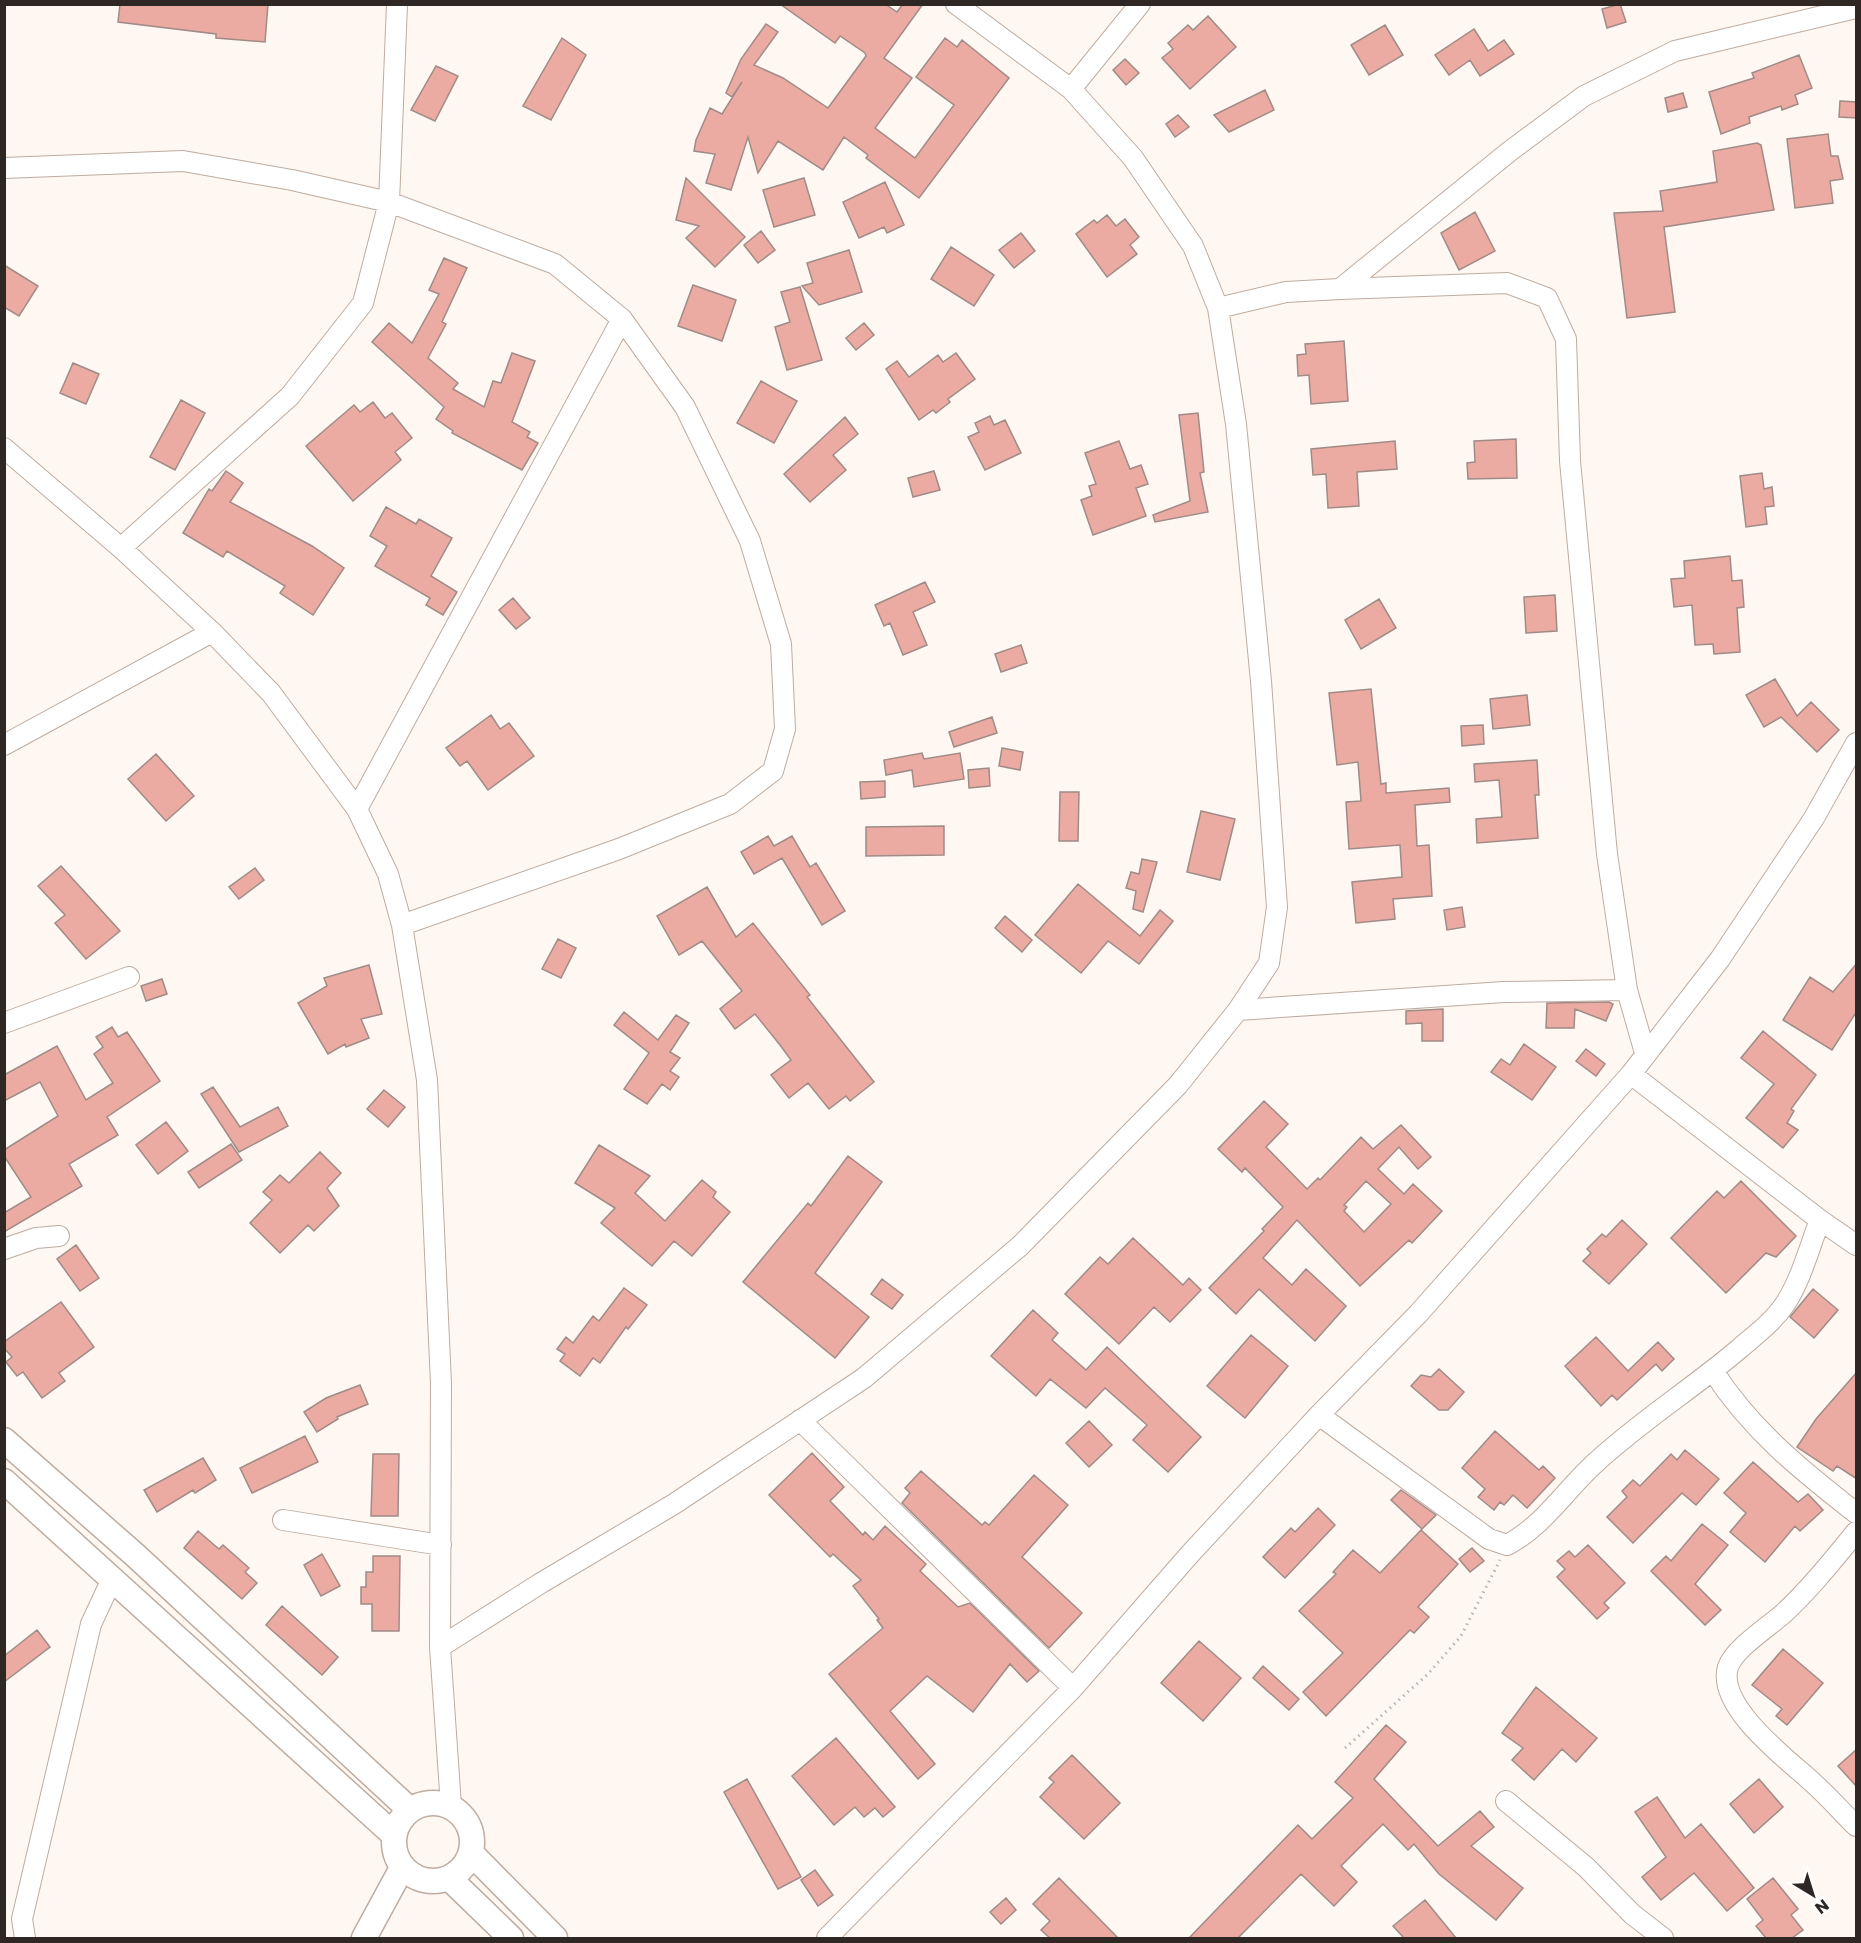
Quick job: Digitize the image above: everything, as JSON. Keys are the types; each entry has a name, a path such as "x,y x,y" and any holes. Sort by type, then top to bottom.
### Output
{"street":[{"path":"121,548 290,396 363,303 389,202 398,4"},
{"path":"440,1647 541,1582 674,1504 864,1378 1020,1246 1178,1085 1238,1010 1269,963 1277,907 1260,670 1236,424 1218,308 1193,246 1133,158 1071,89 956,4"},
{"path":"1071,89 1140,4"},
{"path":"1340,289 1510,151 1584,96 1675,51 1857,8"},
{"path":"4,168 183,161 292,180 389,202 555,264 622,319 685,407 750,541 781,644 785,729 773,771 730,804 619,849 402,925"},
{"path":"1218,308 1286,292 1340,289 1507,284 1547,298 1566,339 1570,461 1607,854 1627,990 1645,1053"},
{"path":"357,809 622,319"},
{"path":"4,448 121,548 212,632 271,693 357,809 388,874 402,925 427,1092 441,1383 440,1647 451,1806"},
{"path":"4,745 212,632"},
{"path":"827,1938 1073,1688 1190,1554 1319,1415 1418,1314 1631,1074 1720,959 1814,819 1857,743"},
{"path":"4,1023 129,977"},
{"path":"1238,1010 1504,992 1627,990"},
{"path":"1631,1074 1820,1220 1857,1245"},
{"path":"1319,1415 1489,1539 1507,1545 1529,1533 1592,1465 1647,1419 1713,1371 1766,1326 1785,1305 1820,1220"},
{"path":"4,1249 36,1238 59,1236"},
{"path":"1713,1371 1723,1387 1774,1447 1857,1513"},
{"path":"800,1420 1073,1688"},
{"path":"4,1440 135,1555 410,1810"},
{"path":"4,1481 394,1835"},
{"path":"283,1520 441,1545"},
{"path":"1857,1532 1784,1613 1735,1655 1727,1669 1730,1688 1740,1711 1758,1734 1813,1782 1857,1826"},
{"path":"25,1938 22,1919 89,1636 112,1579"},
{"path":"1506,1801 1586,1867 1632,1914 1663,1938"},
{"path":"437,1802 451,1806 462,1814 470,1826 473,1839 471,1853 459,1872 449,1878 433,1882 416,1878 402,1868 394,1853 394,1835 399,1821 410,1810 423,1804 437,1802"},
{"path":"471,1853 555,1938"},
{"path":"364,1938 402,1868"},
{"path":"449,1878 511,1938"}],"path":[{"path":"1345,1748 1428,1674 1461,1636 1507,1545"}],"building":[{"path":"120,4 268,4 265,42 216,38 216,34 118,22"},
{"path":"780,4 885,4 897,12 903,4 923,4 884,58 912,78 875,128 915,158 954,105 916,77 945,38 957,47 962,40 1009,78 919,198 866,158 868,155 844,137 823,170 778,141 758,173 748,137 731,190 706,183 715,154 694,151 696,140 710,108 722,114 742,82 732,97 726,93 741,59 766,24 778,32 754,65 783,78 828,108 866,56 840,36 835,43"},
{"path":"1620,4 1626,22 1607,28 1602,9"},
{"path":"1208,16 1236,47 1190,89 1162,58 1173,49 1168,43 1188,25 1193,30"},
{"path":"1385,25 1403,55 1369,75 1351,45"},
{"path":"1474,29 1488,51 1504,40 1514,54 1480,76 1470,60 1449,75 1435,55"},
{"path":"562,38 586,55 551,120 523,106"},
{"path":"1799,55 1812,88 1795,95 1798,104 1782,110 1781,106 1749,117 1750,123 1721,134 1709,92 1754,78 1752,73"},
{"path":"1125,59 1139,73 1126,85 1113,70"},
{"path":"436,66 458,76 435,121 411,110"},
{"path":"1265,90 1274,110 1229,132 1214,115"},
{"path":"1683,93 1687,107 1668,112 1665,98"},
{"path":"1840,101 1857,102 1857,118 1839,117"},
{"path":"1178,115 1189,127 1175,137 1166,124"},
{"path":"1828,134 1831,156 1838,156 1843,179 1830,181 1833,203 1795,208 1787,139"},
{"path":"1757,143 1761,145 1774,210 1664,227 1675,312 1627,318 1614,213 1663,211 1660,191 1717,182 1713,151"},
{"path":"686,178 745,237 715,267 686,238 699,226 676,220"},
{"path":"804,178 815,215 774,227 763,190"},
{"path":"885,182 904,225 887,233 884,227 859,238 843,202"},
{"path":"1475,212 1495,251 1459,270 1441,233"},
{"path":"1107,215 1116,226 1125,219 1139,237 1130,245 1137,254 1107,277 1076,234 1094,220 1097,223"},
{"path":"761,231 775,250 758,263 744,245"},
{"path":"1021,233 1035,251 1014,268 999,250"},
{"path":"951,247 994,275 974,306 931,279"},
{"path":"849,250 862,292 819,305 802,286 813,283 807,263"},
{"path":"444,258 467,268 442,322 446,324 428,358 458,383 453,389 484,407 493,381 501,383 512,353 535,361 512,422 530,432 527,437 538,443 522,470 452,433 453,431 436,419 444,407 372,342 389,323 412,343 439,294 429,290"},
{"path":"4,265 38,286 19,316 4,307"},
{"path":"693,285 736,300 722,341 678,326"},
{"path":"800,287 822,360 787,370 775,327 790,322 781,292"},
{"path":"864,323 874,335 856,350 846,338"},
{"path":"1344,341 1348,401 1311,404 1309,375 1298,376 1297,355 1306,354 1305,344"},
{"path":"956,353 975,379 948,399 950,402 936,413 933,410 919,420 886,369 897,361 909,377 938,355 943,362"},
{"path":"73,363 99,374 86,404 60,393"},
{"path":"761,381 797,401 774,443 737,423"},
{"path":"181,400 205,413 175,470 150,457"},
{"path":"373,402 385,418 392,413 412,438 395,452 401,460 353,501 306,446 354,405 360,412"},
{"path":"1198,413 1204,472 1200,473 1208,512 1155,522 1153,515 1190,501 1179,415"},
{"path":"990,416 994,425 1005,420 1021,453 985,470 968,437 979,432 975,423"},
{"path":"845,417 858,434 833,455 846,470 810,502 784,474"},
{"path":"1516,439 1517,478 1468,479 1467,463 1475,462 1474,441"},
{"path":"1119,441 1130,469 1141,465 1148,484 1136,488 1146,516 1093,535 1081,500 1092,496 1089,486 1096,484 1085,453"},
{"path":"1395,441 1397,469 1357,472 1359,506 1328,508 1326,474 1313,475 1311,449"},
{"path":"226,471 243,483 230,502 312,546 344,568 313,615 280,593 285,586 227,551 223,557 183,533 209,489 212,491"},
{"path":"934,471 940,490 913,497 908,478"},
{"path":"1762,473 1764,489 1772,487 1774,506 1765,507 1767,524 1746,527 1740,476"},
{"path":"386,507 416,524 419,519 452,538 431,576 457,592 443,615 426,605 430,598 375,566 387,546 370,536"},
{"path":"1730,556 1732,581 1742,580 1744,607 1737,608 1740,652 1714,654 1713,644 1695,645 1692,605 1674,607 1671,579 1685,578 1684,561"},
{"path":"925,582 935,602 913,612 927,645 903,655 890,623 884,626 875,605"},
{"path":"1555,595 1557,631 1526,633 1524,597"},
{"path":"513,598 530,618 516,629 499,610"},
{"path":"1379,599 1396,628 1361,649 1345,620"},
{"path":"1021,645 1027,663 1001,672 995,654"},
{"path":"1775,679 1797,716 1811,702 1839,730 1817,752 1781,717 1764,727 1746,695"},
{"path":"1371,689 1381,784 1386,783 1386,793 1449,788 1450,802 1415,805 1417,846 1429,845 1432,896 1393,899 1395,919 1356,923 1352,882 1402,877 1400,845 1349,849 1346,802 1361,801 1358,762 1337,765 1329,693"},
{"path":"1527,695 1530,725 1493,729 1490,699"},
{"path":"491,715 500,729 509,723 534,756 488,790 467,761 460,766 446,748"},
{"path":"992,717 997,733 954,747 949,732"},
{"path":"1483,725 1484,744 1462,746 1461,726"},
{"path":"1002,748 1023,752 1020,770 999,766"},
{"path":"922,753 924,759 960,753 964,779 914,787 912,770 886,775 884,760"},
{"path":"156,754 194,796 166,821 128,779"},
{"path":"1537,760 1539,795 1535,795 1538,838 1477,843 1476,819 1502,817 1499,780 1475,782 1474,764"},
{"path":"989,768 990,786 969,788 968,770"},
{"path":"885,781 885,797 861,799 860,782"},
{"path":"1060,792 1079,792 1078,841 1059,841"},
{"path":"1201,811 1235,819 1220,880 1187,872"},
{"path":"944,826 944,855 866,856 866,827"},
{"path":"768,836 774,846 792,836 810,867 816,863 845,911 822,925 782,858 754,874 741,852"},
{"path":"1142,859 1157,862 1143,912 1133,909 1136,891 1126,888 1131,872 1139,874"},
{"path":"61,866 120,931 86,959 55,923 65,915 38,886"},
{"path":"255,868 264,880 239,899 229,887"},
{"path":"1078,884 1140,936 1160,910 1173,921 1139,964 1108,941 1081,973 1035,935"},
{"path":"707,887 736,937 753,923 810,995 807,997 874,1082 850,1101 846,1096 829,1109 808,1083 789,1098 771,1075 791,1060 780,1045 755,1014 735,1029 720,1009 742,991 702,941 679,955 657,916"},
{"path":"1462,907 1465,927 1447,930 1444,910"},
{"path":"1005,916 1032,940 1022,952 995,928"},
{"path":"558,939 576,948 561,978 542,969"},
{"path":"1857,963 1857,1011 1832,1050 1783,1020 1810,977 1833,992"},
{"path":"369,965 382,1014 361,1019 369,1038 346,1047 345,1044 328,1054 298,1003 327,986 324,978"},
{"path":"162,979 167,994 146,1001 141,986"},
{"path":"1609,1002 1613,1004 1606,1021 1575,1009 1574,1028 1546,1028 1547,1003"},
{"path":"1443,1009 1443,1041 1422,1041 1422,1023 1406,1024 1406,1011"},
{"path":"624,1012 658,1040 676,1015 689,1023 670,1052 680,1058 670,1071 679,1077 670,1090 662,1084 647,1104 624,1089 649,1053 614,1025"},
{"path":"112,1027 118,1037 127,1032 160,1081 107,1117 118,1135 69,1164 82,1186 4,1232 4,1213 31,1197 4,1156 4,1150 58,1116 40,1082 4,1101 4,1075 57,1046 86,1100 113,1083 94,1054 103,1047 96,1037"},
{"path":"1763,1031 1816,1075 1791,1109 1794,1111 1787,1123 1798,1130 1783,1148 1746,1118 1774,1084 1741,1058"},
{"path":"1524,1044 1556,1067 1532,1100 1491,1072 1501,1059 1510,1065"},
{"path":"1586,1049 1605,1064 1596,1076 1576,1061"},
{"path":"213,1087 240,1127 278,1107 288,1126 239,1152 201,1094"},
{"path":"384,1090 405,1107 388,1127 367,1109"},
{"path":"1264,1101 1288,1124 1266,1147 1307,1189 1318,1178 1320,1180 1361,1137 1373,1149 1401,1125 1431,1157 1418,1169 1399,1147 1378,1169 1404,1194 1413,1184 1442,1211 1412,1243 1409,1240 1360,1286 1297,1220 1263,1258 1292,1285 1306,1269 1346,1306 1315,1341 1259,1289 1236,1314 1209,1288 1264,1231 1262,1229 1283,1207 1245,1168 1242,1172 1218,1149","holes":["1366,1181 1391,1204 1364,1232 1344,1211 1347,1207 1344,1205"]},
{"path":"166,1122 188,1151 158,1174 136,1145"},
{"path":"231,1144 242,1160 199,1188 188,1172"},
{"path":"599,1145 650,1176 635,1193 665,1221 702,1180 716,1192 713,1197 730,1212 692,1256 674,1241 652,1266 601,1223 615,1208 575,1183"},
{"path":"320,1152 341,1173 327,1188 339,1206 314,1231 308,1225 280,1253 250,1223 272,1200 263,1192 280,1175 289,1183"},
{"path":"848,1156 882,1182 815,1273 869,1317 835,1358 743,1282 808,1203 811,1206"},
{"path":"1741,1181 1796,1236 1776,1257 1766,1253 1726,1293 1671,1238 1717,1191 1724,1198"},
{"path":"1622,1220 1647,1244 1609,1284 1583,1261 1591,1253 1587,1249 1602,1234 1606,1237"},
{"path":"1133,1238 1183,1285 1189,1278 1201,1290 1170,1322 1154,1307 1119,1344 1065,1294 1100,1257 1108,1264"},
{"path":"76,1245 99,1278 80,1291 57,1259"},
{"path":"882,1279 903,1295 892,1309 871,1294"},
{"path":"624,1288 647,1305 628,1329 626,1327 600,1363 593,1358 580,1376 560,1361 565,1354 557,1349 566,1337 573,1343 593,1316 599,1321"},
{"path":"1813,1289 1838,1310 1814,1338 1790,1317"},
{"path":"61,1302 94,1347 59,1373 65,1381 42,1398 23,1372 17,1376 6,1362 12,1357 4,1348 4,1342"},
{"path":"1033,1310 1058,1333 1052,1340 1086,1370 1107,1347 1201,1437 1168,1472 1133,1440 1147,1425 1105,1388 1086,1408 1050,1379 1036,1396 991,1356"},
{"path":"1251,1335 1288,1366 1245,1418 1207,1386"},
{"path":"1596,1337 1628,1371 1658,1342 1674,1359 1662,1371 1656,1364 1617,1400 1612,1395 1601,1406 1565,1366"},
{"path":"1439,1369 1464,1392 1448,1410 1439,1410 1411,1386 1421,1375 1431,1377"},
{"path":"1857,1372 1857,1479 1837,1466 1833,1471 1797,1447 1816,1419"},
{"path":"360,1385 368,1404 337,1417 338,1419 317,1432 304,1412 326,1398"},
{"path":"1089,1421 1112,1445 1089,1467 1066,1443"},
{"path":"1495,1431 1539,1470 1543,1466 1555,1478 1527,1508 1513,1495 1504,1505 1500,1502 1494,1510 1478,1497 1485,1489 1462,1468"},
{"path":"305,1436 318,1462 252,1493 240,1468"},
{"path":"1685,1450 1719,1479 1696,1505 1682,1493 1633,1543 1607,1517 1627,1497 1622,1491 1633,1480 1640,1486 1671,1454 1677,1460"},
{"path":"812,1453 844,1487 830,1501 863,1535 865,1532 873,1540 885,1526 926,1564 920,1571 958,1607 970,1603 1039,1671 1027,1682 1010,1664 973,1712 927,1676 890,1711 935,1764 918,1779 829,1674 883,1628 877,1620 879,1619 853,1586 861,1580 833,1554 830,1557 769,1495"},
{"path":"373,1454 399,1454 398,1516 371,1516"},
{"path":"203,1458 216,1480 195,1493 193,1490 157,1512 144,1490"},
{"path":"1753,1462 1798,1502 1808,1494 1823,1510 1800,1531 1795,1526 1765,1562 1730,1532 1746,1513 1724,1493"},
{"path":"921,1471 982,1525 985,1522 989,1525 1034,1475 1068,1505 1022,1557 1082,1613 1049,1648 902,1503 910,1493 905,1488"},
{"path":"1401,1490 1436,1515 1422,1529 1391,1500"},
{"path":"1318,1508 1335,1525 1285,1578 1263,1557 1291,1528 1295,1532"},
{"path":"1702,1524 1728,1545 1695,1584 1721,1610 1705,1625 1651,1571 1666,1556 1671,1561"},
{"path":"1421,1530 1458,1564 1418,1607 1429,1617 1414,1633 1410,1630 1326,1716 1303,1692 1343,1653 1299,1611 1336,1574 1333,1572 1353,1550 1380,1573"},
{"path":"198,1531 219,1549 223,1545 249,1568 245,1572 257,1583 242,1599 184,1548"},
{"path":"1588,1545 1625,1583 1604,1603 1609,1608 1597,1619 1557,1577 1565,1569 1557,1561 1569,1551 1575,1557"},
{"path":"1472,1548 1484,1561 1470,1572 1459,1559"},
{"path":"322,1554 340,1586 321,1596 304,1565"},
{"path":"373,1556 400,1556 399,1631 372,1631 372,1604 361,1604 361,1587 366,1587 366,1572 373,1572"},
{"path":"282,1606 338,1657 322,1675 266,1625"},
{"path":"37,1630 50,1647 4,1682 4,1656"},
{"path":"1199,1641 1241,1678 1203,1721 1161,1683"},
{"path":"1783,1649 1823,1683 1787,1725 1776,1716 1782,1709 1752,1685"},
{"path":"1263,1666 1299,1699 1289,1710 1253,1678"},
{"path":"1536,1687 1597,1738 1576,1762 1562,1749 1534,1780 1512,1760 1523,1748 1502,1733"},
{"path":"1386,1725 1406,1742 1374,1779 1438,1846 1480,1811 1494,1827 1471,1846 1523,1888 1496,1920 1439,1874 1414,1844 1408,1850 1383,1824 1341,1866 1357,1882 1334,1906 1301,1874 1238,1938 1189,1938 1298,1825 1312,1839 1353,1798 1335,1782"},
{"path":"836,1738 895,1807 883,1817 875,1808 864,1817 855,1807 834,1825 792,1776"},
{"path":"1857,1749 1857,1787 1838,1766"},
{"path":"1072,1755 1120,1803 1084,1839 1040,1797 1054,1782 1049,1778"},
{"path":"747,1779 801,1877 778,1889 724,1792"},
{"path":"1759,1779 1783,1807 1754,1833 1730,1804"},
{"path":"1657,1797 1685,1838 1701,1824 1754,1888 1727,1911 1694,1873 1661,1900 1642,1877 1666,1857 1635,1812"},
{"path":"815,1870 833,1895 818,1906 801,1880"},
{"path":"1059,1878 1118,1938 1050,1938 1041,1930 1050,1921 1033,1904"},
{"path":"1773,1878 1798,1909 1791,1915 1803,1930 1792,1938 1766,1938 1756,1926 1763,1920 1747,1899"},
{"path":"1006,1898 1016,1910 1001,1924 990,1912"},
{"path":"1425,1900 1456,1938 1404,1938 1393,1926"}]}
